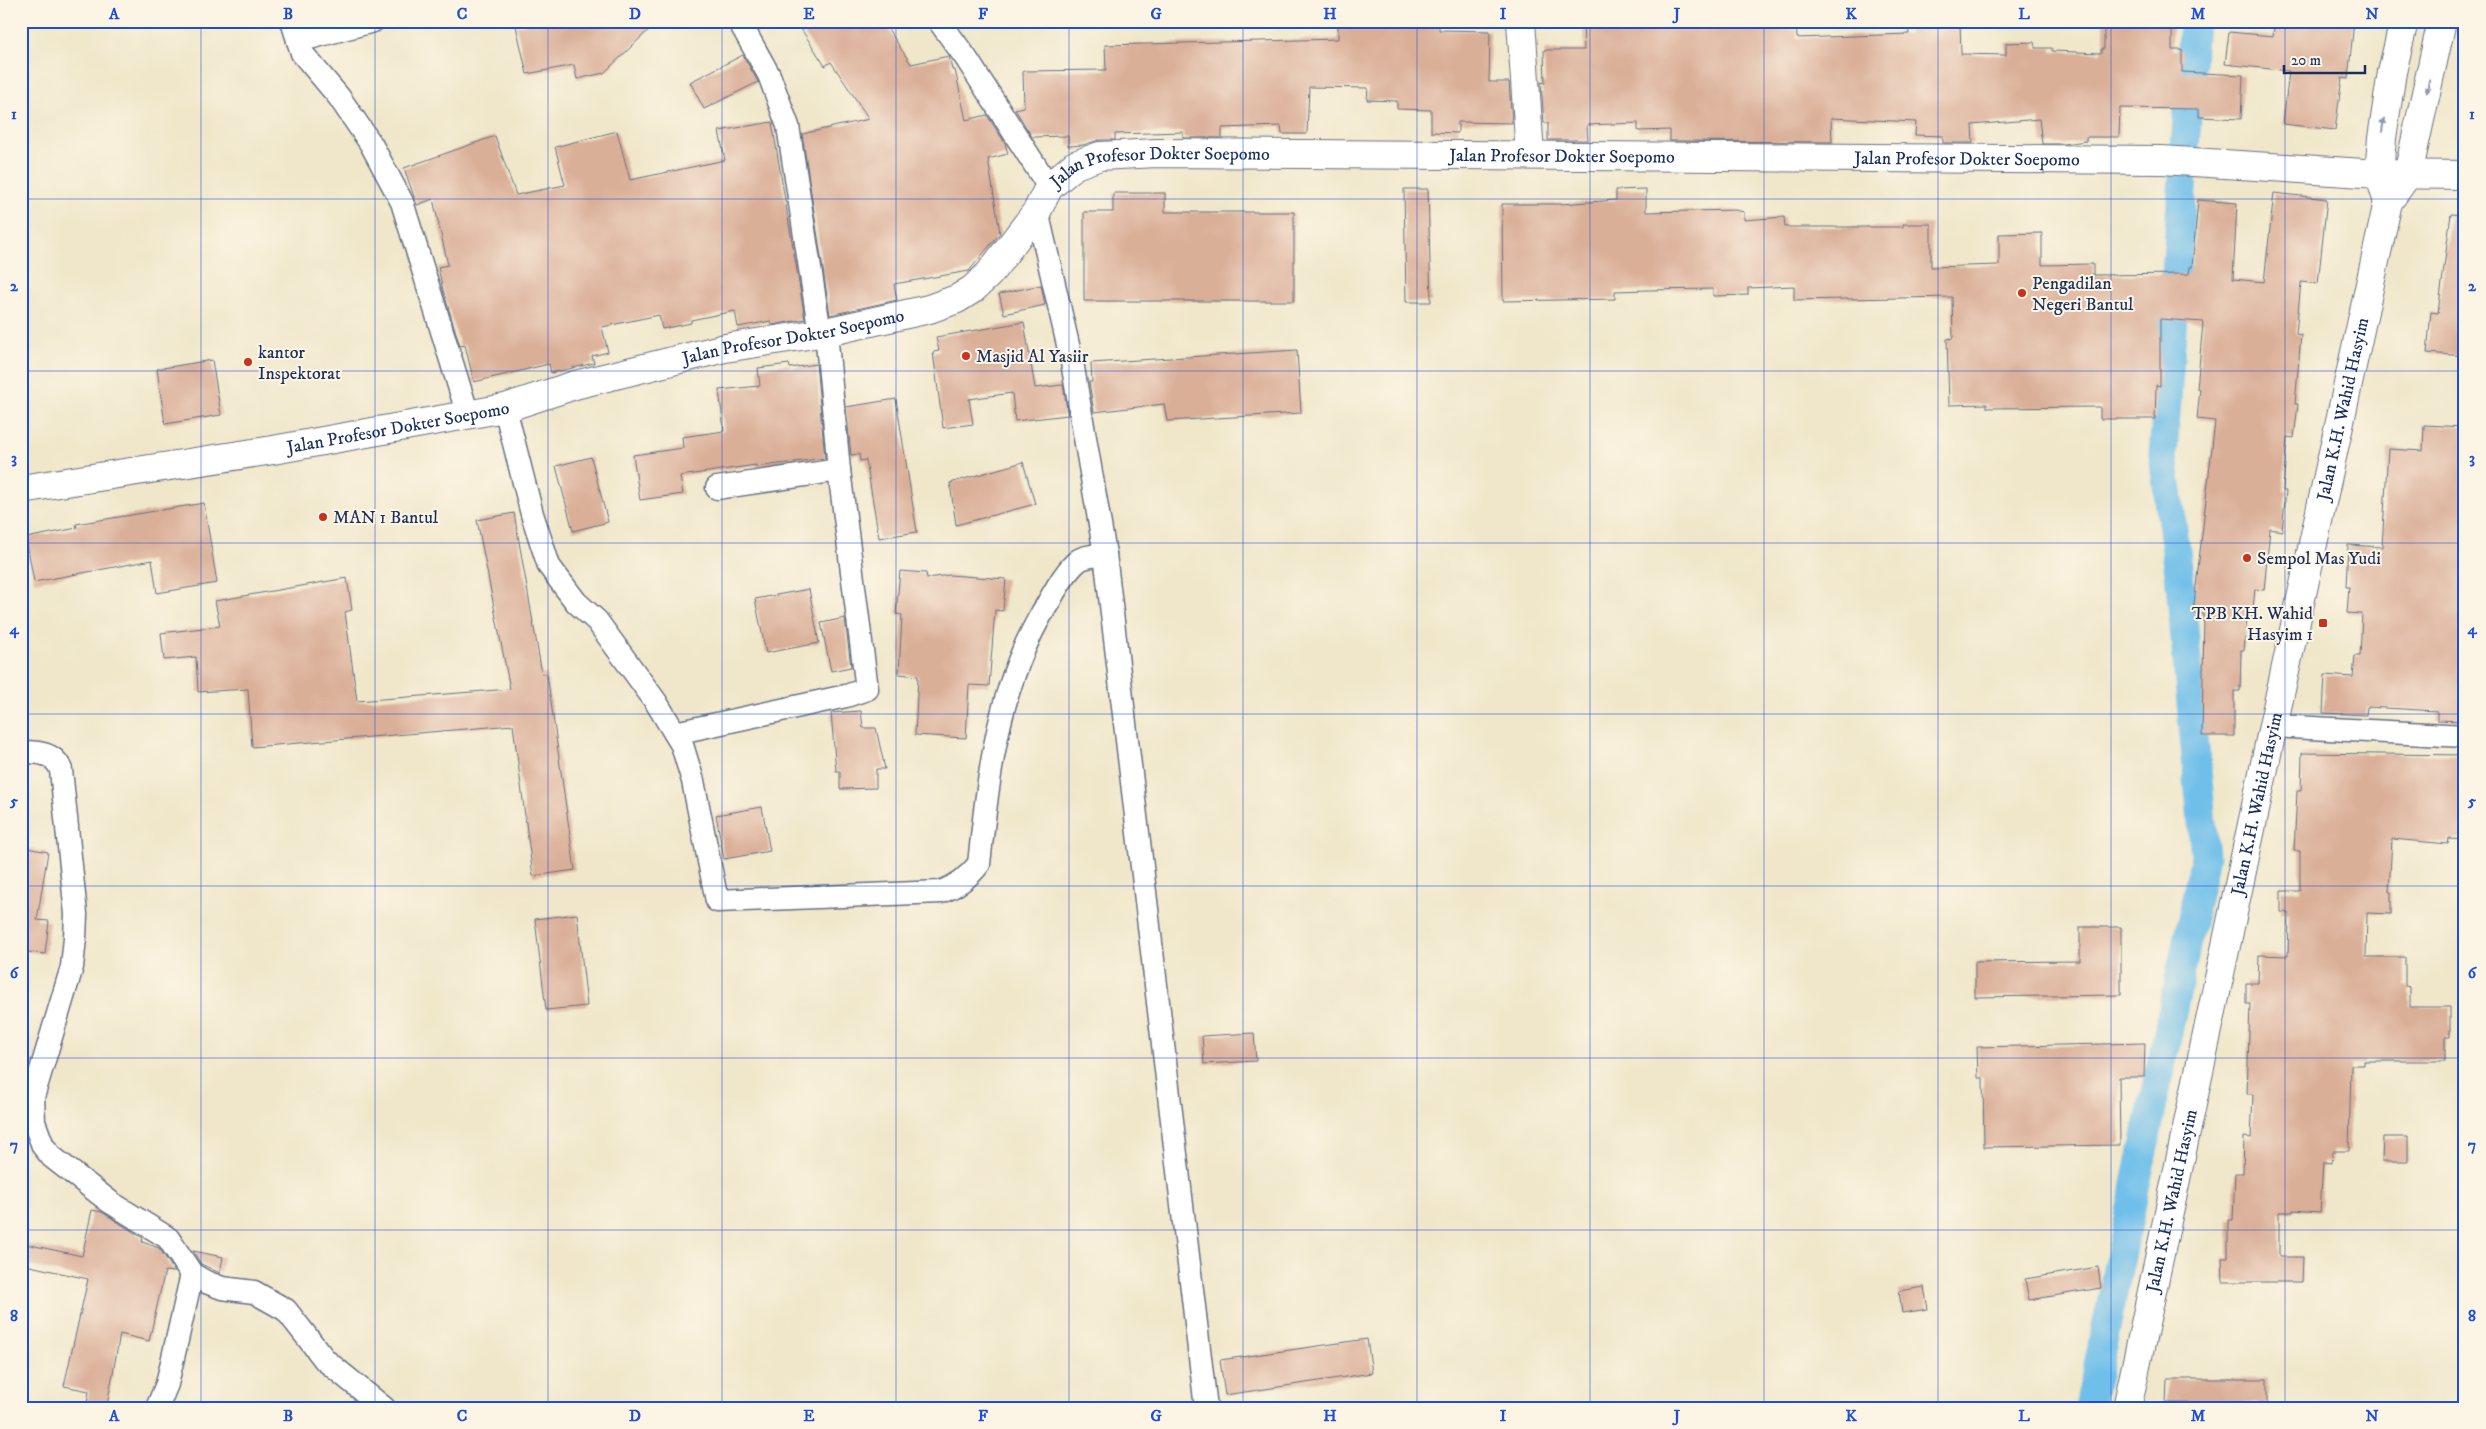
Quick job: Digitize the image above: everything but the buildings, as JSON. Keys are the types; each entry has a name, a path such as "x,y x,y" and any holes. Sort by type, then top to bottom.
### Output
{"main road":[{"path":"1522,21 1530,155"},
{"path":"2388,202 2379,174 2388,95 2404,21"},
{"path":"2388,202 2408,174 2442,21"},
{"name":"Jalan Profesor Dokter Soepomo","path":"21,489 273,450 505,408 575,385 647,366 725,348 823,332 930,309 957,299 973,289 999,264 1037,211 1049,186 1074,165 1100,156 1122,154 1530,155 2162,160 2379,174 2465,176"},
{"name":"Jalan K.H. Wahid Hasyim","path":"2127,1408 2272,726 2388,202"}],"street":[{"path":"373,21 295,31 302,53 339,97 371,144 402,202 468,415"},
{"path":"675,733 846,696 867,689 823,332 788,126 768,75 739,21"},
{"path":"939,21 966,58 1049,186"},
{"path":"1037,211 1072,362 1105,554 1206,1408"},
{"path":"505,408 532,514 549,566 576,602 598,621 656,702 682,745 693,781 717,901 941,892 953,888 968,877 979,864 998,726 1009,685 1031,629 1059,584 1080,559 1105,554"},
{"path":"717,488 839,470"},
{"path":"2272,726 2465,736"},
{"path":"21,753 39,752 48,755 55,760 61,770 76,914 72,967 33,1097 33,1116 43,1146 52,1157 110,1202 168,1238 192,1274 222,1288 254,1292 286,1310 325,1360 384,1408"},
{"path":"157,1408 167,1384 192,1274"}],"waterway":[{"path":"2089,1408 2205,856 2179,573 2163,456 2194,21"}],"place":[{"name":"Pengadilan Negeri Bantul","path":"2022,293"},
{"name":"Masjid Al Yasiir","path":"966,356"},
{"name":"kantor Inspektorat","path":"248,362"},
{"name":"MAN 1 Bantul","path":"323,517"},
{"name":"Sempol Mas Yudi","path":"2247,558"},
{"name":"TPB KH. Wahid Hasyim 1","path":"2323,623"}]}
